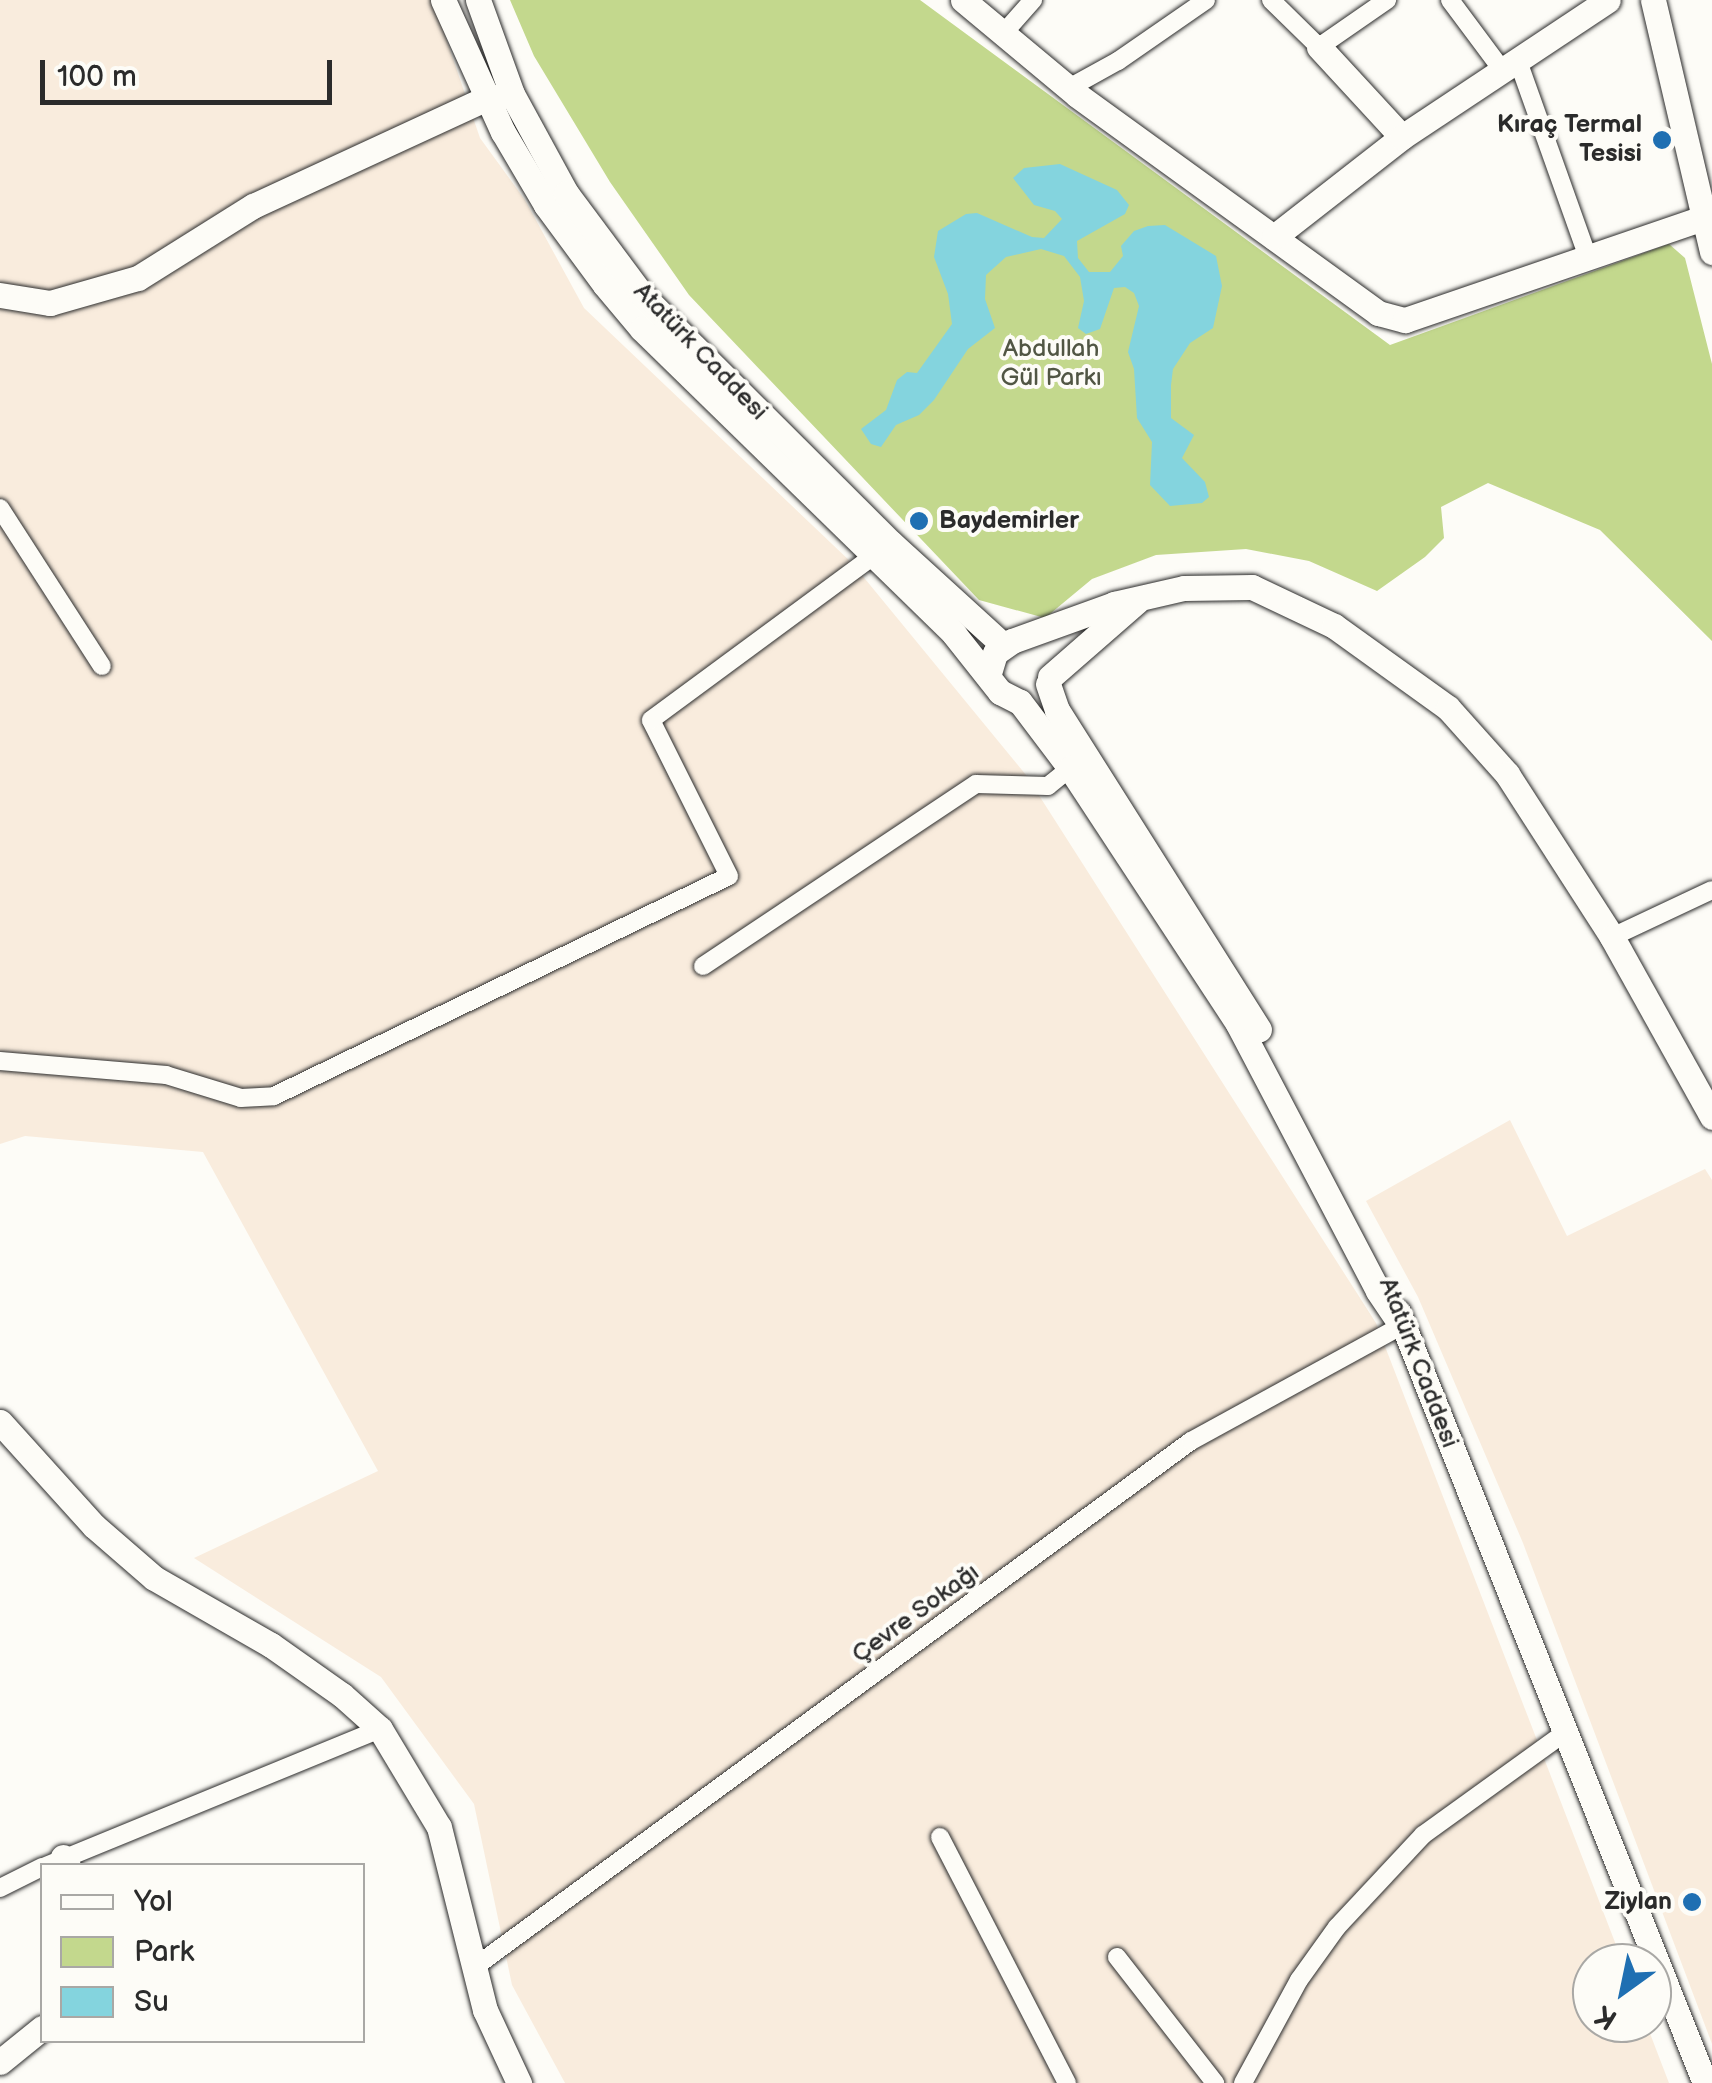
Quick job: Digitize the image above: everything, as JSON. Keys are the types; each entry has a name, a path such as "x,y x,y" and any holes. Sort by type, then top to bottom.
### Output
{"main road":[{"path":"443,0 485,99 546,205 642,330 882,550 989,673 1000,692 1020,702 1070,768 1238,1024 1378,1291 1401,1326"},
{"name":"Atatürk Caddesi","path":"478,0 512,94 566,193 667,325 882,550 1013,643"},
{"path":"963,0 1069,88 1274,237 1378,312 1405,320 1703,218"},
{"path":"1274,237 1402,137 1608,0"},
{"path":"1652,0 1712,252"},
{"path":"1319,48 1402,137"},
{"path":"0,295 50,303 138,278 253,206 485,99 512,94"},
{"path":"989,673 995,652 1013,643 1114,604 1184,588 1252,588 1318,617 1389,662 1448,708 1507,774 1612,938 1712,1117"},
{"path":"1020,702 1041,694 1049,680 1139,600"},
{"path":"1013,643 1044,651 1049,680"},
{"name":"Atatürk Caddesi","path":"1049,680 1057,710 1244,1000 1391,1286 1401,1326 1563,1734 1599,1810 1705,2083"},
{"path":"0,1422 94,1526 154,1578 271,1645 342,1695 380,1729 440,1826 485,2010 519,2083"},
{"path":"0,2062 40,2030"}],"street":[{"path":"1002,35 1033,0"},
{"path":"1069,88 1118,61 1206,0"},
{"path":"1270,0 1319,48 1387,0"},
{"path":"1450,0 1511,66 1587,255"},
{"path":"0,508 102,666"},
{"path":"0,1060 166,1075 241,1098 274,1096 728,876 651,720 882,550"},
{"path":"703,966 976,784 1048,786 1070,768"},
{"path":"1612,938 1712,890"},
{"name":"Çevre Sokağı","path":"476,1966 1192,1441 1401,1326"},
{"path":"57,1863 380,1729"},
{"path":"1242,2083 1300,1980 1337,1927 1423,1835 1563,1734"},
{"path":"940,1836 1067,2083"},
{"path":"0,1888 40,1871"},
{"path":"1117,1956 1215,2083"}],"shaded area":[{"path":"0,0 433,0 480,138 525,200 584,308 852,563 1026,775 1376,1323 1615,1943 1572,1943 1572,2043 1654,2043 1669,2083 565,2083 512,1985 474,1804 381,1677 194,1558 378,1471 203,1152 25,1136 0,1144"},
{"path":"1510,1120 1567,1236 1705,1169 1712,1180 1712,2044 1523,1543 1418,1297 1366,1201"}],"green space":[{"name":"Abdullah Gül Parkı","path":"510,0 920,0 1390,345 1669,244 1685,258 1712,364 1712,641 1600,530 1488,483 1441,507 1444,538 1425,557 1377,591 1309,561 1246,549 1156,555 1092,579 1045,618 979,600 689,295 610,182 534,56"}],"water":[{"path":"1060,164 1117,190 1129,205 1125,214 1077,241 1078,258 1089,272 1110,272 1123,256 1121,246 1134,231 1148,226 1165,225 1216,256 1222,286 1213,328 1190,343 1173,369 1171,385 1171,418 1194,435 1182,458 1205,482 1209,497 1202,503 1170,506 1150,485 1152,442 1137,418 1134,369 1128,352 1139,306 1134,293 1125,287 1114,288 1100,329 1086,334 1078,328 1084,301 1080,277 1064,256 1041,249 1006,257 986,275 985,299 995,328 968,349 934,400 919,415 896,425 881,447 871,444 861,429 886,410 897,380 907,372 917,373 952,324 948,294 934,257 938,231 966,214 977,213 1032,237 1044,238 1062,219 1055,211 1034,205 1013,178 1024,168"}],"place":[{"name":"Kıraç Termal Tesisi","path":"1662,140"},
{"name":"Baydemirler","path":"919,521"},
{"name":"Ziylan","path":"1692,1902"}]}
